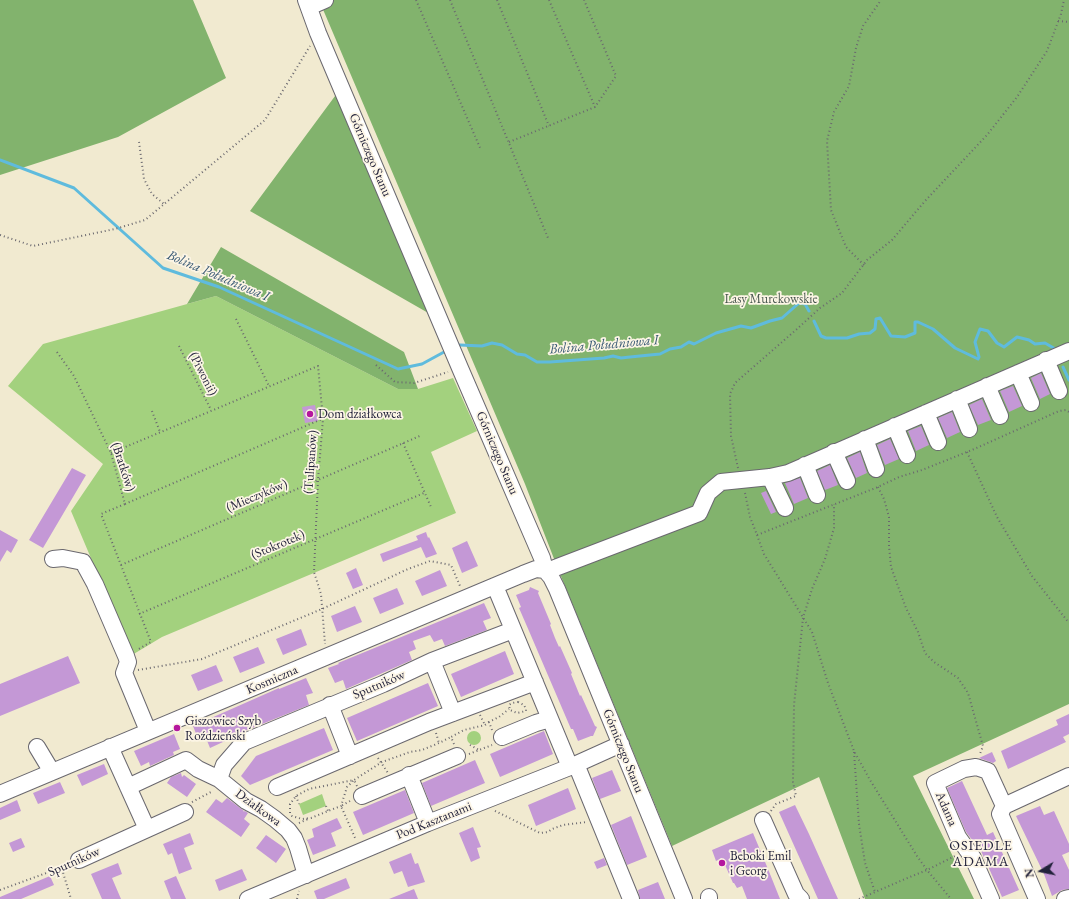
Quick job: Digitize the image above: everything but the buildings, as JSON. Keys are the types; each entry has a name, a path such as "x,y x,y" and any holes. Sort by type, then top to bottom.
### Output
{"street":[{"name":"Górniczego Stanu","path":"325,0 307,4 318,33 542,558 545,570 554,583 684,899"},
{"name":"Kosmiczna","path":"0,794 536,569 545,570 555,568 699,513 708,493 721,482 770,477 788,473 1069,351"},
{"path":"1046,360 1059,391"},
{"path":"1018,372 1031,403"},
{"path":"987,386 1000,416"},
{"path":"957,399 969,429"},
{"path":"926,413 938,442"},
{"path":"895,426 907,456"},
{"path":"865,439 876,469"},
{"path":"834,452 846,481"},
{"path":"805,465 817,495"},
{"path":"770,477 785,508"},
{"path":"53,559 63,558 83,562 95,584 126,656 128,662 124,673 148,731"},
{"path":"495,586 550,719 573,766 631,899"},
{"name":"Sputników","path":"219,779 224,765 244,742 432,661 513,630"},
{"path":"432,661 453,713"},
{"path":"277,787 453,713 535,682"},
{"path":"330,706 350,756"},
{"path":"502,737 550,719"},
{"name":"Pod Kasztanami","path":"248,899 282,892 306,876 428,823 573,766 621,744"},
{"path":"37,747 52,772"},
{"path":"110,748 147,830"},
{"path":"362,796 409,775 455,750"},
{"name":"Działkowa","path":"128,787 186,760 198,769 219,779 246,801 261,809 288,830 294,838 298,848 306,876"},
{"path":"976,767 988,772 1004,806"},
{"name":"Adama","path":"976,767 964,769 935,783 958,837 973,858 991,899"},
{"path":"409,775 428,823"},
{"path":"1037,899 1000,814 1004,806 1069,776"},
{"name":"Sputników","path":"79,860 185,812"},
{"path":"763,820 796,894 800,899"},
{"path":"1065,899 1069,898"}],"path":[{"path":"416,0 481,150"},
{"path":"450,0 548,238"},
{"path":"497,0 549,126"},
{"path":"549,0 595,107"},
{"path":"508,142 595,107 616,76 584,0"},
{"path":"864,265 846,247 831,210 827,141 834,112 849,86 856,48 863,26 881,0"},
{"path":"951,899 927,870 886,807 854,751 828,683 812,632 764,554 750,517 731,436 730,394 735,383 797,330 820,308 842,293 867,260 892,240 925,201 987,135 1017,97 1046,51 1058,21 1064,0"},
{"path":"1058,21 1069,22"},
{"path":"0,235 33,246 115,229 145,220 265,120 318,33"},
{"path":"139,142 144,179 152,194 164,204"},
{"path":"236,320 269,386"},
{"name":"(Piwonii)","path":"179,346 211,410"},
{"name":"(Bratków)","path":"57,352 74,376 111,453 125,504 101,514 151,642 126,656"},
{"path":"376,365 395,382 414,382 460,368"},
{"name":"(Tulipanów)","path":"111,453 318,366 323,419 318,480 314,572 321,594 326,641 325,657"},
{"path":"757,535 878,487 899,477 967,452 1059,411 1066,410 1069,412"},
{"path":"152,411 160,432"},
{"path":"125,504 323,419"},
{"name":"(Mieczyków)","path":"121,564 422,435"},
{"path":"403,443 431,507"},
{"path":"967,452 998,517 1032,576 1069,623"},
{"path":"878,487 884,499 889,517 891,567 906,608 918,632 925,653 934,662 958,678 970,699 984,746 976,761 976,767"},
{"name":"(Stokrotek)","path":"140,614 424,493"},
{"path":"763,820 776,804 796,796 793,782 794,705 803,618 812,589 825,559 834,528 834,504"},
{"path":"124,673 202,659 322,609 408,569 430,561 451,565 466,598"},
{"path":"518,702 524,705 526,711 517,713 510,710 509,705 518,702"},
{"path":"359,847 341,806 347,786 382,762 410,752 422,750 464,730 472,729 489,722"},
{"path":"451,737 458,759 499,743 502,737"},
{"path":"470,745 479,750"},
{"path":"422,750 424,757"},
{"path":"854,751 860,832 865,863 874,892"},
{"path":"376,753 392,782"},
{"path":"185,812 188,804 217,790 219,779"},
{"path":"341,806 311,818 292,816 290,813 290,804 296,796 309,789 354,780"},
{"path":"296,796 299,804"},
{"path":"326,806 328,811"},
{"path":"492,809 540,833 548,832 563,825 588,821"},
{"path":"859,899 927,870 967,850"},
{"name":"Sputników","path":"0,890 62,869 79,860"},
{"path":"62,869 71,899"}],"green space":[{"path":"0,0 193,0 226,78 118,137 0,175"},
{"name":"Lasy Murckowskie","path":"319,0 1069,0 1069,704 913,776 974,899 865,899 819,777 672,846 558,569 525,484"},
{"path":"338,92 430,314 250,211"},
{"path":"221,247 404,352 418,389 398,389 216,296 187,304"},
{"path":"216,296 398,389 418,389 453,378 477,431 431,452 456,513 162,637 132,655 71,511 103,464 8,386 43,344"},
{"path":"471,731 477,731 481,735 481,741 477,745 471,745 467,741 467,735"},
{"path":"322,794 326,806 303,815 299,804"}],"waterway":[{"name":"Bolina Południowa I","path":"0,160 74,188 163,268 219,287 398,369 422,364 444,352"},
{"name":"Bolina Południowa I","path":"460,345 482,346 492,343 502,345 517,354 525,355 537,362 604,358 613,356 621,358 660,354 670,349 681,347 689,342 694,344 716,333 741,326 751,328 782,318 799,303 805,304 809,311"},
{"name":"Bolina Południowa I","path":"814,321 821,336 826,338 847,338 859,334 870,333 875,329 876,319 880,318 891,336 905,337 915,333 915,322 918,322 933,329 955,348 978,359 979,357 975,342 980,329 988,331 997,343 1004,347 1017,337 1029,340 1035,344 1045,343 1057,350"},
{"name":"Bolina Południowa I","path":"1063,367 1069,380"}],"place":[{"name":"Dom działkowca","path":"310,414"},
{"name":"Giszowiec Szyb Roździeński","path":"177,728"},
{"name":"Beboki Emil i Georg","path":"722,863"}],"district":[{"name":"OSIEDLE ADAMA","path":"981,854"}]}
